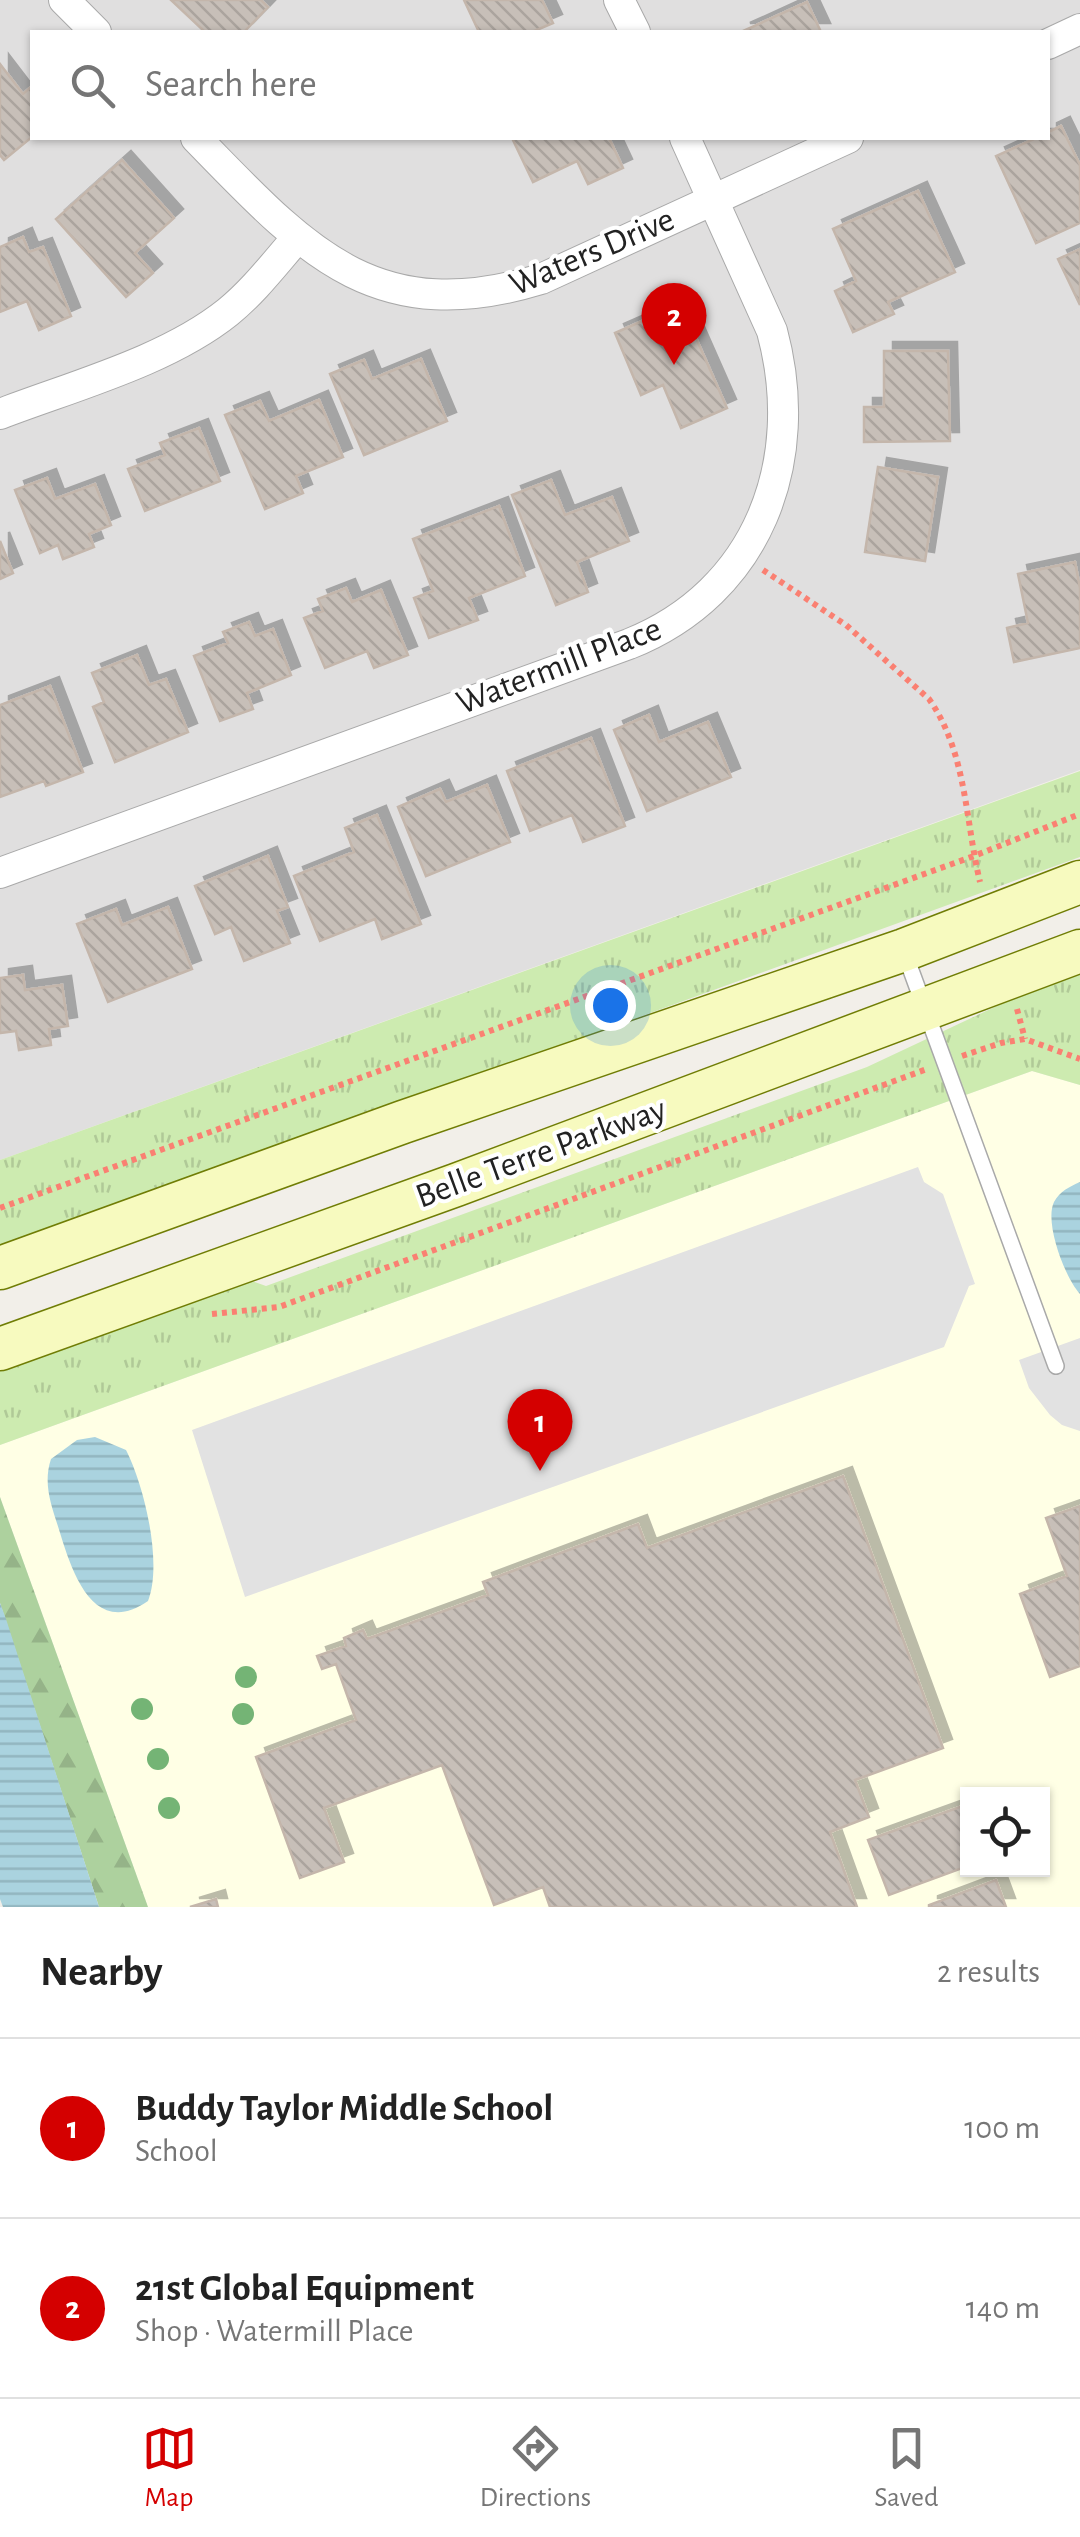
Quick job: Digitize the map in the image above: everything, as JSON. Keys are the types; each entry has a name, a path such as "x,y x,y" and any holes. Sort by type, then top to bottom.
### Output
{"main road":[{"name":"Belle Terre Parkway","path":"0,1268 404,1122 904,950 1080,882"},
{"name":"Belle Terre Parkway","path":"0,1349 456,1185 1080,951"}],"street":[{"path":"64,0 94,30"},
{"path":"620,0 634,30"},
{"path":"1050,43 1080,29"},
{"name":"Waters Drive","path":"198,140 297,238 339,268 380,285 425,295 491,293 564,270 844,140"},
{"name":"Watermill Place","path":"0,873 650,636 708,594 741,556 770,497 785,434 785,411 780,360 772,331 685,140"},
{"path":"0,414 132,363 206,328 243,299 297,238"}],"lane":[{"path":"904,950 1056,1366"}],"path":[{"path":"741,556 846,625 929,700 952,738 983,893"},
{"path":"0,1208 974,856 1080,814"},
{"path":"1015,1003 1025,1040"},
{"path":"977,1050 1025,1040 1080,1059"},
{"path":"208,1314 279,1308 904,1077"}],"shaded area":[{"path":"0,0 1080,0 1080,770 0,1160"},
{"path":"1032,1071 1080,1085 1080,1907 148,1907 0,1497 0,1445"},
{"path":"918,1167 924,1182 943,1194 975,1284 969,1286 944,1347 245,1597 192,1430"},
{"path":"1080,1338 1080,1431 1062,1425 1050,1415 1029,1388 1019,1360"}],"green space":[{"path":"1080,771 1080,857 0,1249 0,1160"},
{"path":"1080,972 1080,1085 1032,1071 0,1445 0,1363 240,1277 266,1286 867,1067 1033,989"},
{"path":"0,1497 148,1907 99,1907 0,1603"}],"water":[{"path":"1080,1182 1080,1294 1058,1250 1052,1211 1059,1195"},
{"path":"95,1437 126,1450 149,1524 152,1585 148,1601 130,1610 114,1612 89,1597 72,1568 50,1498 51,1459 77,1440"},
{"path":"0,1603 99,1907 3,1907 0,1899"}],"building":[{"path":"171,0 261,0 268,7 246,30 203,30"},
{"path":"464,0 542,0 553,23 537,30 478,30"},
{"path":"807,2 820,30 745,30"},
{"path":"0,64 23,94 30,88 30,139 4,160 0,155"},
{"path":"1061,126 1080,165 1080,223 1036,243 996,156 1032,140 1050,140 1050,131"},
{"path":"513,140 610,140 623,168 588,184 577,161 533,182"},
{"path":"122,160 174,218 135,253 153,273 126,297 56,219"},
{"path":"918,191 955,272 888,302 894,314 853,332 835,291 856,281 833,229"},
{"path":"23,237 29,252 43,247 71,316 39,330 27,301 0,312 0,247"},
{"path":"1080,249 1080,305 1058,259"},
{"path":"681,304 727,408 681,428 663,385 641,395 615,333"},
{"path":"884,351 948,351 950,441 864,442 864,407 884,407"},
{"path":"421,359 447,421 364,455 330,374 364,360 372,379"},
{"path":"319,400 343,457 296,476 303,493 265,509 225,415 260,401 269,421"},
{"path":"199,428 220,481 145,511 128,469 165,455 160,443"},
{"path":"878,467 938,477 925,561 865,552"},
{"path":"47,478 55,499 95,484 111,525 89,534 94,547 63,559 58,545 40,553 15,490"},
{"path":"551,480 565,515 612,497 629,541 577,562 588,592 556,605 512,495"},
{"path":"499,506 525,576 469,598 478,620 429,638 414,598 433,591 413,539"},
{"path":"0,541 13,573 0,579"},
{"path":"1075,562 1080,588 1080,648 1014,662 1007,628 1028,623 1018,574"},
{"path":"346,588 352,602 381,590 408,655 374,668 367,651 325,668 304,618 323,611 318,599"},
{"path":"249,622 255,636 273,629 291,675 247,693 253,709 220,721 194,656 228,643 223,632"},
{"path":"137,655 149,685 166,679 188,732 115,762 93,707 104,702 92,673"},
{"path":"50,686 83,772 0,797 0,705"},
{"path":"649,715 659,742 708,722 731,777 647,811 614,730"},
{"path":"591,738 625,826 583,842 572,815 530,831 507,771"},
{"path":"487,785 510,842 426,876 398,807 440,789 446,802"},
{"path":"377,815 421,924 382,939 375,919 320,941 294,876 354,852 345,828"},
{"path":"268,856 288,907 277,911 290,943 244,961 231,927 215,934 195,886"},
{"path":"168,907 192,969 108,1002 77,924 116,909 122,925"},
{"path":"23,975 25,990 62,985 68,1026 49,1029 51,1045 19,1050 16,1031 0,1033 0,978"},
{"path":"843,1476 943,1748 855,1780 869,1817 830,1832 857,1907 550,1907 543,1887 494,1905 442,1765 324,1808 344,1862 300,1878 256,1757 356,1720 336,1664 322,1669 317,1656 346,1646 344,1638 363,1630 367,1639 488,1595 483,1582 638,1524 647,1548"},
{"path":"1080,1506 1080,1666 1050,1677 1020,1594 1067,1576 1046,1518"},
{"path":"960,1807 960,1869 889,1895 868,1840"},
{"path":"996,1880 1006,1907 929,1907 929,1905"},
{"path":"216,1899 218,1907 190,1907"}],"place":[{"name":"21st Global Equipment","path":"674,365"},
{"name":"Buddy Taylor Middle School","path":"540,1471"}]}
